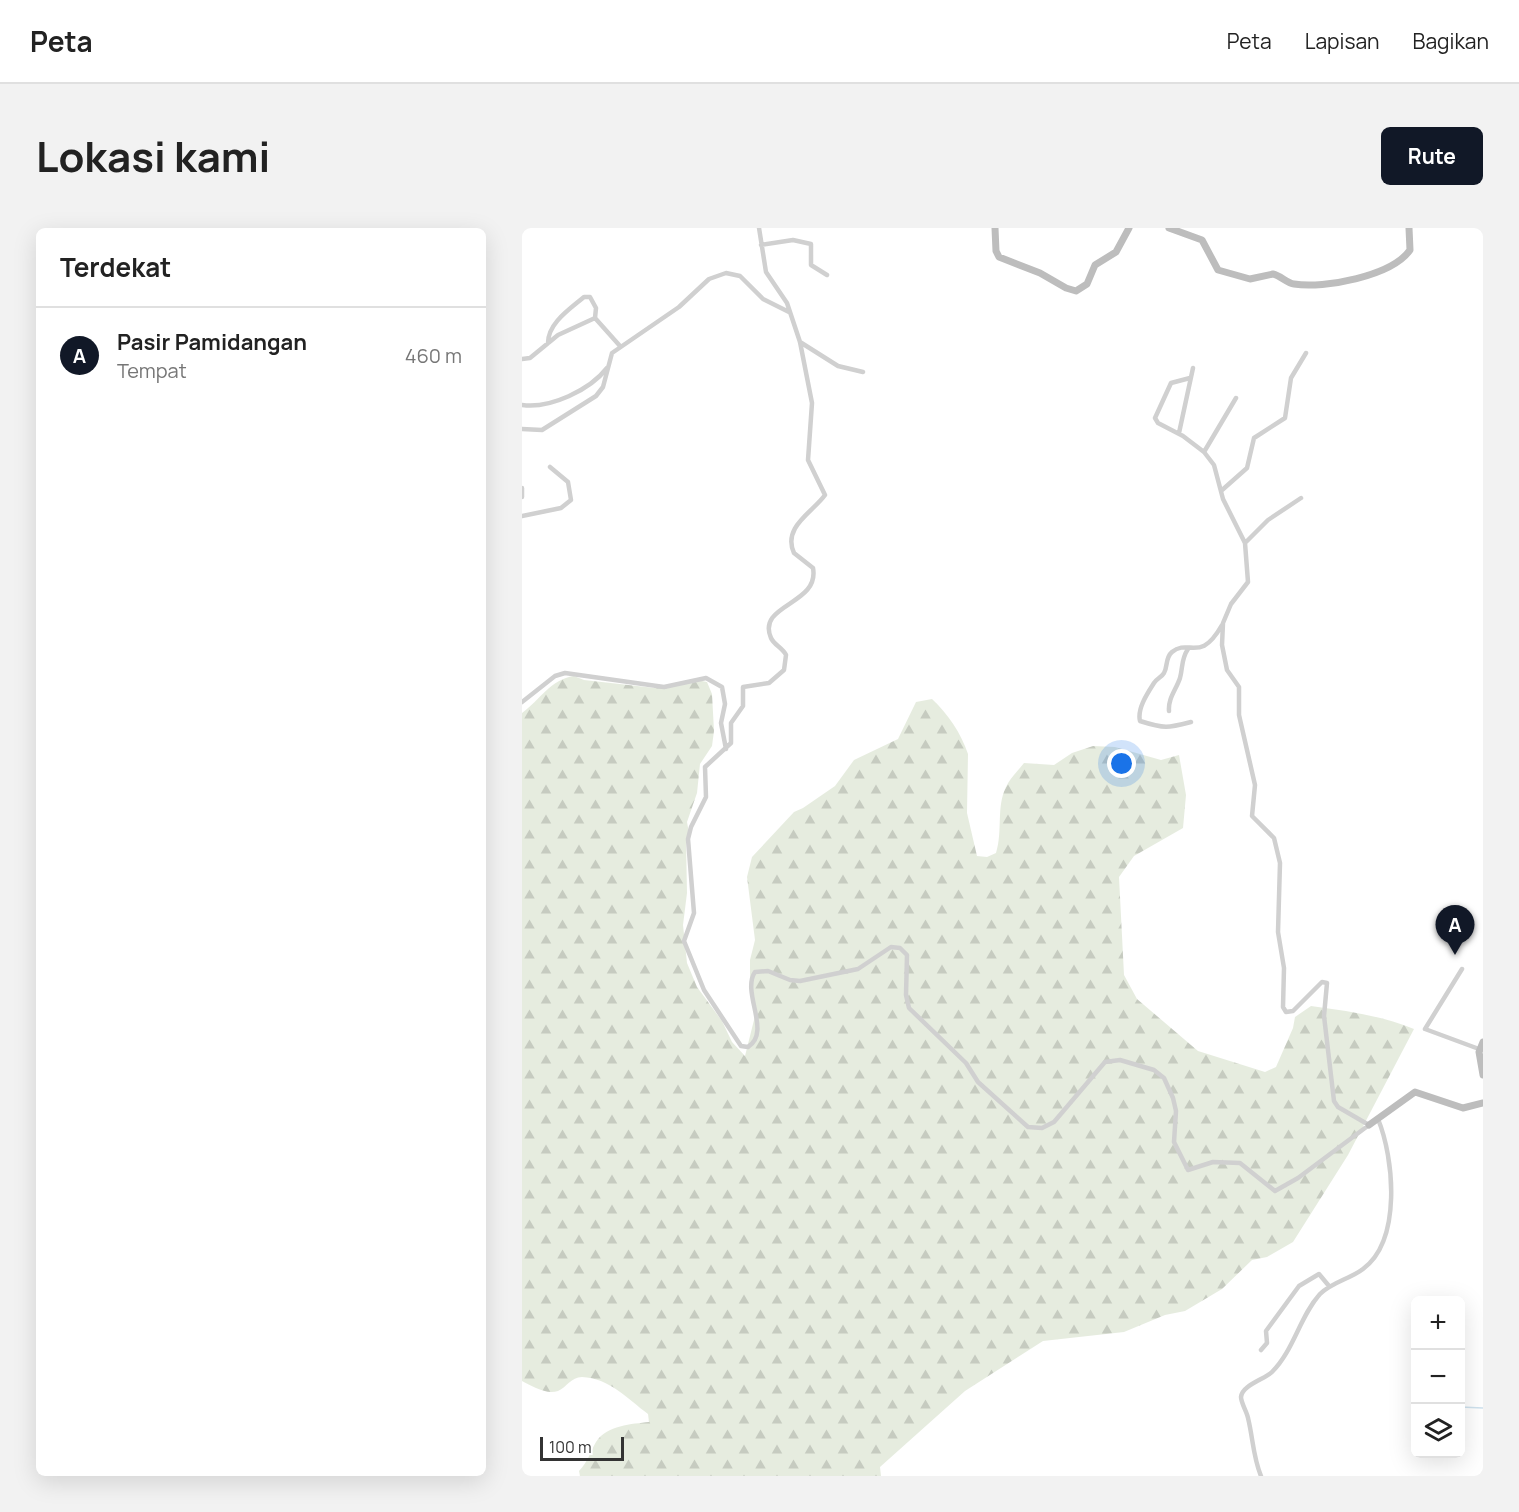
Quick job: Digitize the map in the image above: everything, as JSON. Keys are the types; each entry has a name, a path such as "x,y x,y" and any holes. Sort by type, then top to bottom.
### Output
{"street":[{"path":"759,228 766,272 791,312 800,342 812,403 808,460 825,495 803,516 791,544 794,553 813,568 814,578 803,595 771,618 771,639 786,655 784,670 770,683 743,687 743,706 732,720 732,740 726,749 705,767 706,797 689,833 694,913 684,941 704,990 742,1047 752,1045 756,1031 750,984 755,972 768,971 790,980 800,981 858,969 894,947 900,948 907,955 906,995 909,1008 966,1063 978,1082 1028,1127 1042,1128 1054,1122 1100,1066 1115,1059 1149,1068 1164,1078 1176,1106 1174,1142 1189,1171 1213,1162 1240,1163 1271,1190 1279,1190 1415,1092 1463,1108 1483,1103"},
{"path":"995,228 996,251 999,257 1040,273 1076,291 1088,284 1095,265 1116,252 1129,228"},
{"path":"1168,228 1202,240 1218,270 1250,279 1275,274 1291,284 1299,285 1350,280 1371,274 1398,261 1410,250 1409,228"},
{"path":"761,245 793,240 811,244 811,265 827,275"},
{"path":"522,429 542,430 589,402 600,393 612,353 660,320 709,279 719,274 740,276 763,299 791,312"},
{"path":"548,343 549,333 557,321 584,297 592,298 596,308 595,318 620,346"},
{"path":"522,359 530,358 558,335 595,318"},
{"path":"800,342 838,366 863,372"},
{"path":"1221,491 1247,468 1254,438 1285,418 1291,378 1306,353"},
{"path":"522,405 544,406 576,392 599,378 607,368"},
{"path":"1179,433 1193,368"},
{"path":"1190,378 1171,383 1155,415 1158,423 1179,433 1204,452 1214,465 1221,491 1245,543 1248,582 1231,604 1223,623 1210,643 1204,647 1178,649 1169,656 1163,675 1154,683 1139,709 1140,722 1165,728 1174,728 1191,722"},
{"path":"1204,452 1236,398"},
{"path":"522,516 561,508 569,503 571,496 568,482 550,467"},
{"path":"522,488 522,497"},
{"path":"1245,543 1268,520 1301,498"},
{"path":"1223,623 1225,661 1228,675 1239,687 1239,715 1255,786 1252,816 1274,838 1280,863 1278,932 1284,968 1283,1007 1286,1012 1293,1011 1322,982 1328,983 1324,1016 1332,1062 1333,1098 1338,1107 1369,1125"},
{"path":"1170,711 1169,700 1179,681 1182,660 1188,649"},
{"path":"522,702 555,676 565,673 664,687 706,678 722,687 724,695 721,723 726,749"},
{"path":"1462,969 1425,1029 1481,1046 1483,1075"},
{"path":"1262,1476 1256,1462 1249,1420 1241,1398 1243,1392 1273,1371 1287,1352 1312,1305 1329,1286 1363,1269 1376,1256 1386,1238 1391,1167 1385,1136 1378,1119"},
{"path":"1261,1350 1267,1343 1266,1331 1300,1285 1319,1275 1329,1286"}],"green space":[{"path":"574,676 584,680 655,688 697,680 707,682 712,694 714,731 712,746 700,764 697,793 687,822 689,833 686,841 687,893 683,925 687,963 697,987 722,1021 732,1042 745,1056 755,1016 750,984 750,960 755,940 747,877 752,857 794,812 835,786 854,760 898,739 916,702 932,699 953,724 965,746 968,754 967,813 977,856 987,857 996,853 1003,795 1006,787 1024,763 1054,765 1072,753 1093,746 1115,747 1161,760 1179,755 1186,795 1183,828 1134,856 1119,877 1124,975 1137,999 1198,1051 1265,1072 1276,1067 1293,1028 1295,1017 1311,1006 1376,1017 1414,1029 1348,1155 1293,1242 1267,1257 1252,1260 1222,1289 1185,1311 1165,1315 1124,1332 1043,1341 965,1391 880,1467 881,1476 580,1476 579,1471 601,1436 620,1426 649,1422 648,1414 618,1390 592,1378 578,1377 553,1392 539,1389 522,1381 522,713 559,681"}],"waterway":[{"path":"1465,1407 1483,1408"}],"place":[{"name":"Pasir Pamidangan","path":"1455,955"}]}
